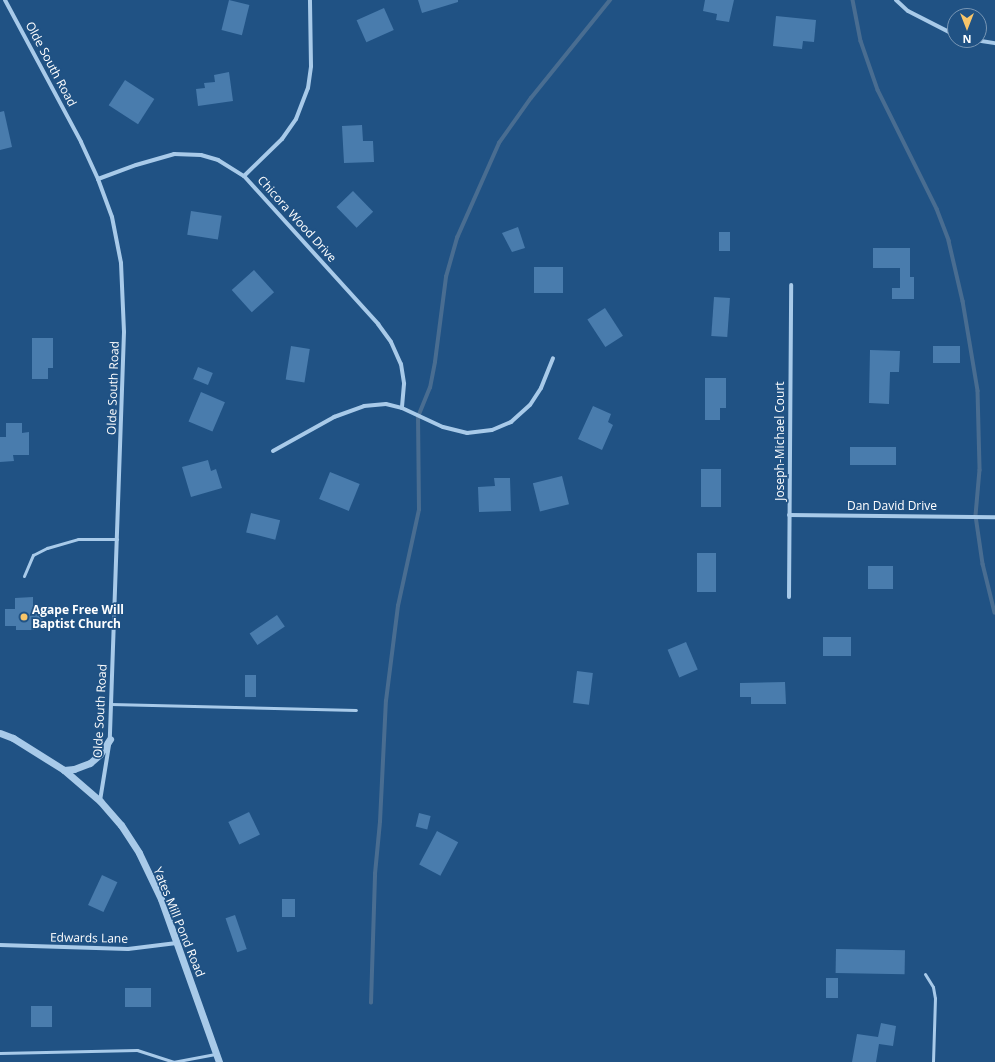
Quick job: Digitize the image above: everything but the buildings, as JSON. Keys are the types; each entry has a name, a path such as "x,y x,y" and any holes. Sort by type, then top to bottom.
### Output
{"street":[{"name":"Olde South Road","path":"5,0 81,142 98,179 112,217 121,263 124,332 110,739 100,801"},
{"path":"244,176 282,139 296,119 308,88 311,66 310,0"},
{"path":"896,0 908,11 947,31"},
{"name":"Chicora Wood Drive","path":"98,179 136,165 174,154 201,155 218,160 244,176 378,324 391,342 401,364 404,384 402,408"},
{"name":"Joseph-Michael Court","path":"789,597 790,285"},
{"path":"273,451 334,417 364,406 386,404 402,408 443,427 467,433 492,430 511,422 530,405 541,388 553,358"},
{"name":"Dan David Drive","path":"789,515 995,517"},
{"name":"Yates Mill Pond Road","path":"0,733 13,738 64,770 100,801 121,825 139,853 161,898 219,1062"},
{"path":"64,770 79,768 90,763 100,754 110,739"},
{"name":"Edwards Lane","path":"0,945 128,949 177,943"}],"lane":[{"path":"24,576 33,555 54,545 78,539 117,539"},
{"path":"111,704 356,710"},
{"path":"925,974 933,987 935,998 933,1062"},
{"path":"0,1053 137,1050 163,1061 174,1062 217,1054"}],"waterway":[{"path":"371,1003 375,874 380,822 386,701 398,606 419,510 418,417 430,388 435,362 446,277 457,238 499,143 531,98 610,0"},
{"path":"853,0 861,41 878,90 937,209 949,241 963,301 978,391 980,470 976,516 983,564 995,613"}],"place":[{"name":"Agape Free Will Baptist Church","path":"24,617"}]}
